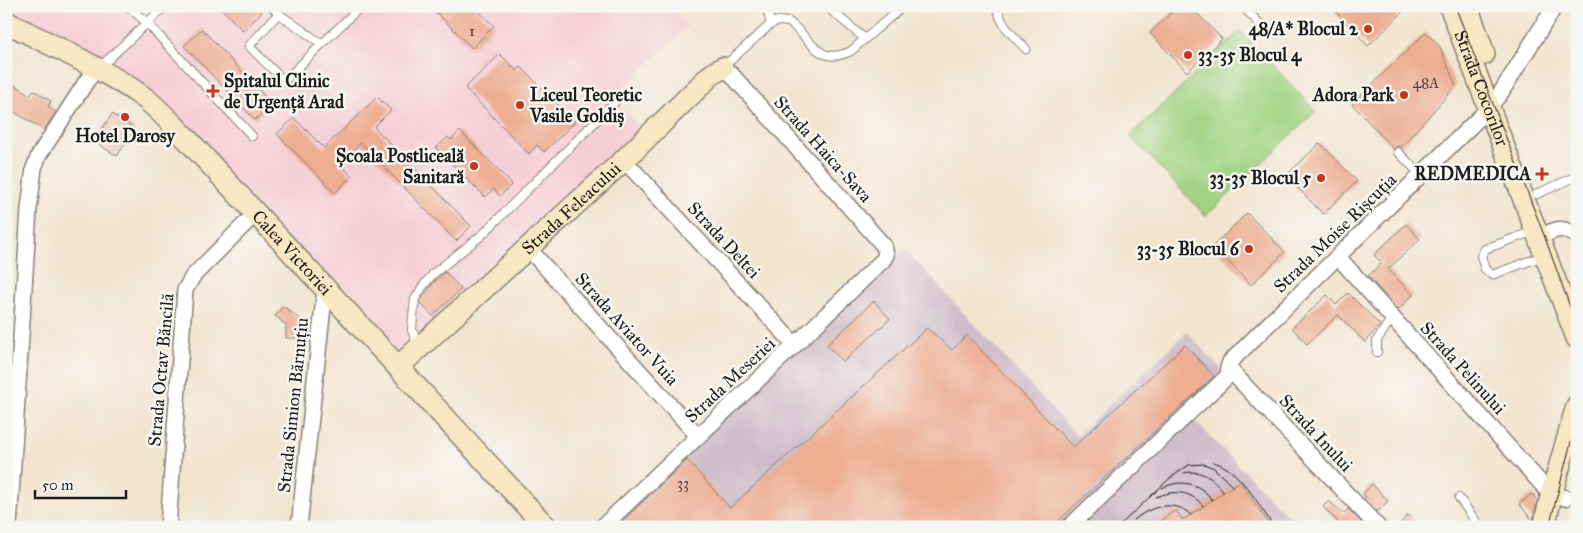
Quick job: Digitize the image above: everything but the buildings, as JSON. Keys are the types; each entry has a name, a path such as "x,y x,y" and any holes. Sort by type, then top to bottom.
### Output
{"main road":[{"name":"Strada Cocorilor","path":"1450,6 1538,194 1543,239 1577,300"},
{"name":"Strada Cocorilor","path":"1466,6 1495,101 1577,338"},
{"name":"Calea Victoriei","path":"6,22 97,69 142,96 155,107 187,138 255,214 546,527"},
{"name":"Strada Feleacului","path":"398,367 624,160 711,75 722,68"},
{"path":"1558,527 1558,495 1575,416"},
{"path":"1544,527 1577,452"}],"street":[{"name":"Strada Moise Rișcuția","path":"1069,527 1230,368 1232,359 1495,101 1555,6"},
{"name":"Strada Haica-Sava","path":"722,68 731,74 884,246 886,255 883,260"},
{"path":"9,527 29,209 34,168 47,141 88,79 97,69"},
{"name":"Strada Deltei","path":"624,160 795,345"},
{"name":"Strada Octav Băncilă","path":"168,527 184,290 193,276 255,214"},
{"path":"1543,239 1560,229 1565,229 1577,236"},
{"name":"Strada Aviator Vuia","path":"528,248 698,436"},
{"name":"Strada Pelinului","path":"1338,257 1547,490 1558,495"},
{"name":"Strada Meseriei","path":"602,527 883,260"},
{"name":"Strada Simion Bărnuțiu","path":"299,527 325,288"},
{"name":"Strada Inului","path":"1230,368 1378,527"}],"lane":[{"path":"128,6 148,23 252,136"},
{"path":"97,69 165,6"},
{"path":"271,6 322,44"},
{"path":"279,13 249,46 281,80 286,80 361,6"},
{"path":"766,6 771,24"},
{"path":"826,6 865,39"},
{"path":"722,68 771,24 778,21 788,22 820,52 836,57 851,51 903,6"},
{"path":"997,6 1000,21 1026,49"},
{"path":"1242,6 1264,28"},
{"path":"419,348 412,330 415,300 422,286 482,235 616,101"},
{"path":"1398,152 1421,175"},
{"path":"1538,194 1577,176"},
{"path":"1543,239 1492,275 1485,269 1481,256 1485,249 1543,239"},
{"path":"1377,352 1377,340 1392,318"},
{"path":"1459,498 1479,526"}],"shaded area":[{"path":"6,6 670,6 688,26 612,98 649,136 398,367 155,107 6,22"},
{"path":"905,249 1077,436 1187,332 1231,380 1191,417 1299,527 605,527"}],"green space":[{"path":"1240,31 1316,111 1206,216 1130,136"}],"tram line":[{"path":"1455,6 1544,235 1577,326"},
{"path":"1549,527 1577,419"},
{"path":"1213,462 1223,466 1240,480 1274,527"},
{"path":"1118,527 1170,478 1189,465 1204,464 1214,468 1232,486"},
{"path":"1184,473 1196,472 1206,476 1216,483 1223,492"},
{"path":"1162,488 1169,485 1189,484 1202,489 1212,500"},
{"path":"1156,497 1169,493 1187,494 1203,506"},
{"path":"1134,520 1147,511 1162,506 1178,507 1191,515"}],"place":[{"name":"48/A* Blocul 2","path":"1368,29"},
{"name":"33-35 Blocul 4","path":"1188,55"},
{"name":"Spitalul Clinic de Urgență Arad","path":"213,91"},
{"name":"Adora Park","path":"1404,95"},
{"name":"Liceul Teoretic Vasile Goldiș","path":"520,105"},
{"name":"Hotel Darosy","path":"125,117"},
{"name":"Școala Postliceală Sanitară","path":"474,166"},
{"name":"REDMEDICA","path":"1542,174"},
{"name":"33-35 Blocul 5","path":"1321,178"},
{"name":"33-35 Blocul 6","path":"1249,249"}]}
